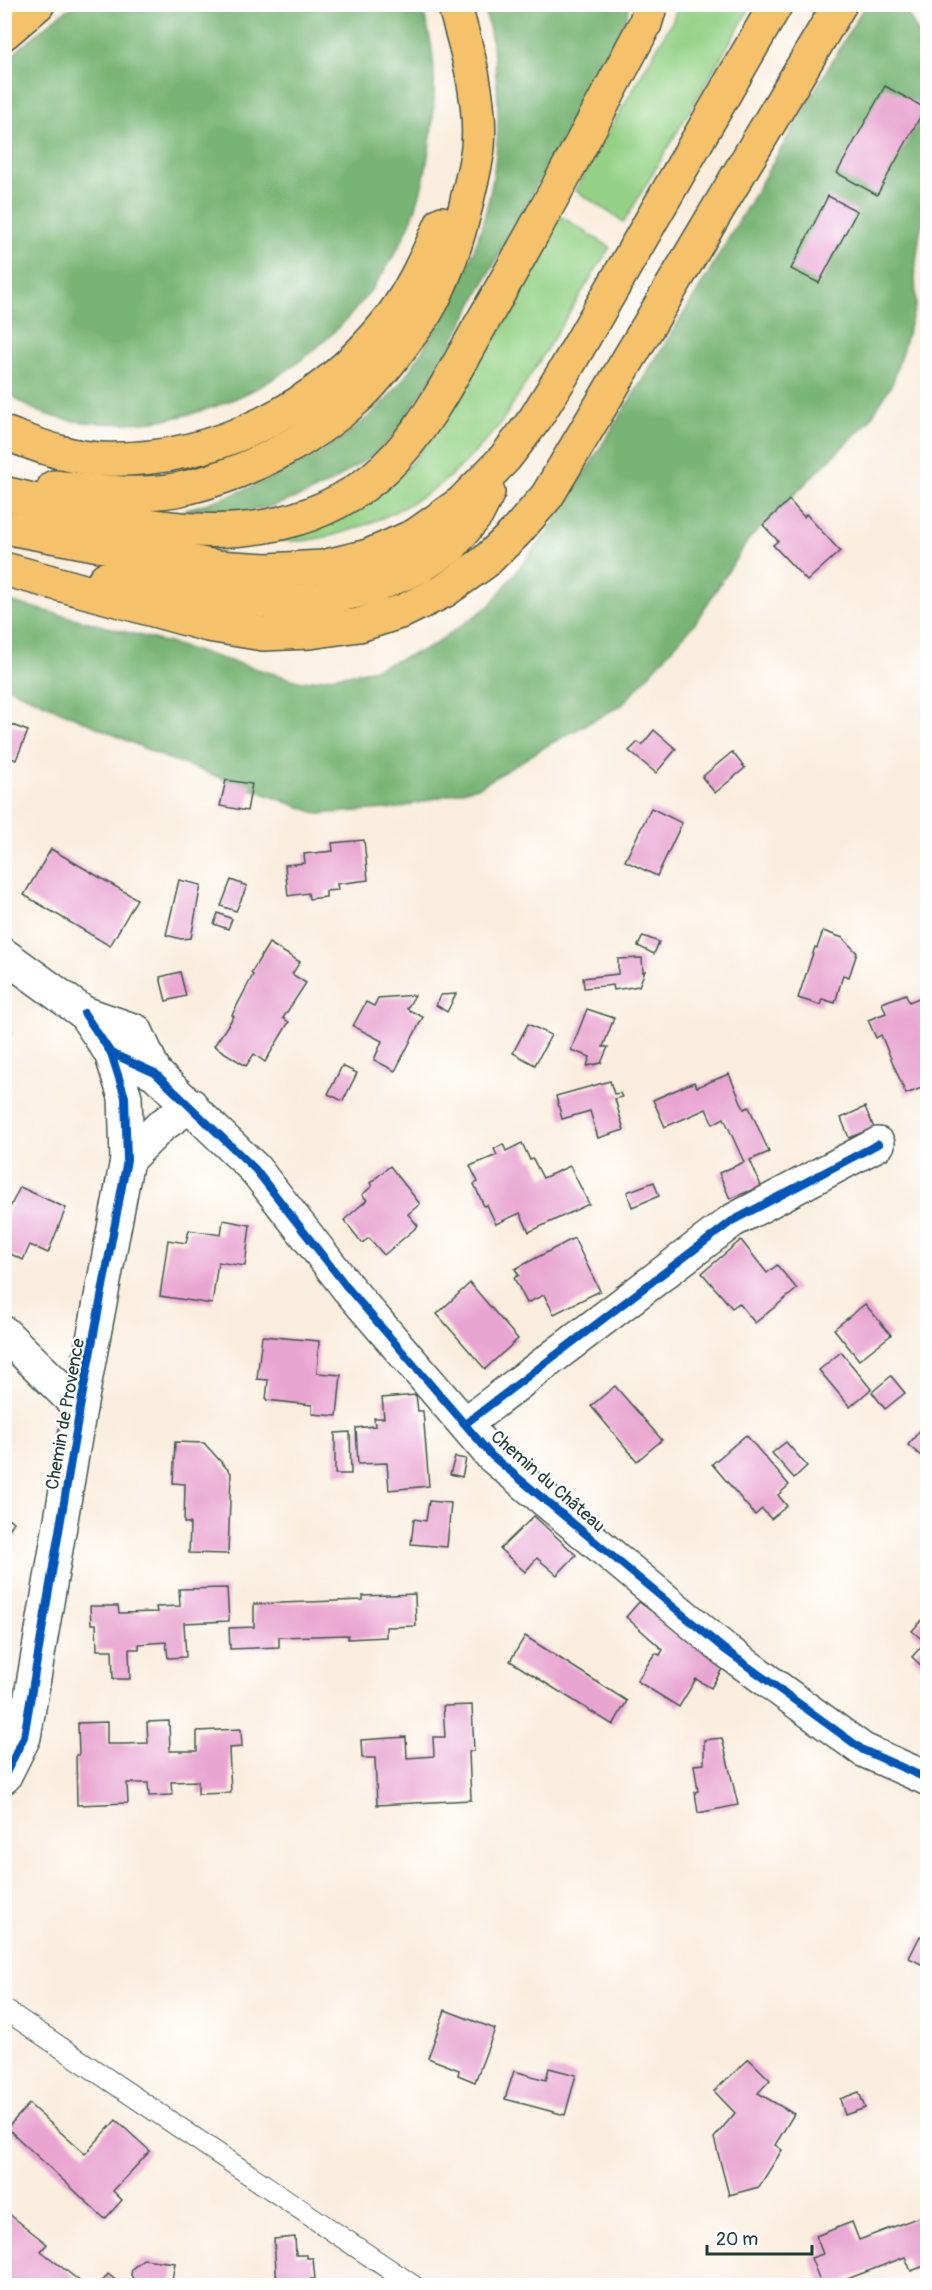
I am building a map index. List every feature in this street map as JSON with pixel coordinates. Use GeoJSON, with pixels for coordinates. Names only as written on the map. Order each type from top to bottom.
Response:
{"type":"FeatureCollection","features":[{"type":"Feature","properties":{"kind":"highway"},"geometry":{"type":"LineString","coordinates":[[4,33],[38,4]]}},
{"type":"Feature","properties":{"kind":"highway"},"geometry":{"type":"LineString","coordinates":[[4,493],[117,519],[197,530],[252,528],[311,514],[347,497],[385,469],[407,443],[446,385],[556,194],[645,24],[651,4]]}},
{"type":"Feature","properties":{"kind":"highway"},"geometry":{"type":"LineString","coordinates":[[4,564],[270,602],[318,600],[370,588],[421,566],[451,546],[477,514],[505,459],[564,372],[776,4]]}},
{"type":"Feature","properties":{"kind":"highway"},"geometry":{"type":"LineString","coordinates":[[4,569],[208,625],[263,634],[310,632],[359,625],[403,611],[444,591],[485,562],[516,532],[547,495],[840,4]]}},
{"type":"Feature","properties":{"kind":"highway"},"geometry":{"type":"LineString","coordinates":[[4,433],[46,449],[99,459],[159,458],[215,444],[274,419],[321,389],[362,350],[390,318],[422,267],[443,220],[454,184],[463,102],[457,15]]}},
{"type":"Feature","properties":{"kind":"highway"},"geometry":{"type":"LineString","coordinates":[[4,481],[134,494],[188,488],[246,467],[298,442],[356,399],[379,376],[420,322],[437,292],[460,227],[478,147],[474,89],[457,15]]}},
{"type":"Feature","properties":{"kind":"highway"},"geometry":{"type":"LineString","coordinates":[[4,527],[216,567],[268,570],[322,567],[369,556],[416,535],[461,503],[505,459]]}},
{"type":"Feature","properties":{"kind":"street","name":"Chemin du Château"},"geometry":{"type":"LineString","coordinates":[[4,956],[84,1013],[136,1032],[155,1073]]}},
{"type":"Feature","properties":{"kind":"street","name":"Chemin du Château"},"geometry":{"type":"LineString","coordinates":[[84,1013],[111,1053],[155,1073],[191,1105],[255,1169],[347,1287],[492,1456],[724,1650],[863,1750],[927,1779]]}},
{"type":"Feature","properties":{"kind":"street","name":"Chemin de Provence"},"geometry":{"type":"LineString","coordinates":[[4,1777],[24,1737],[80,1408],[127,1160],[125,1097],[111,1053]]}},
{"type":"Feature","properties":{"kind":"street"},"geometry":{"type":"LineString","coordinates":[[127,1160],[161,1126],[191,1105]]}},
{"type":"Feature","properties":{"kind":"street"},"geometry":{"type":"LineString","coordinates":[[465,1424],[732,1221],[878,1144]]}},
{"type":"Feature","properties":{"kind":"street"},"geometry":{"type":"LineString","coordinates":[[4,1333],[80,1408]]}},
{"type":"Feature","properties":{"kind":"lane"},"geometry":{"type":"LineString","coordinates":[[4,2009],[414,2286]]}},
{"type":"Feature","properties":{"kind":"green space"},"geometry":{"type":"Polygon","coordinates":[[[75,5],[422,5],[433,65],[433,112],[422,187],[408,228],[387,268],[360,304],[329,337],[295,365],[257,388],[216,406],[173,418],[128,423],[78,422],[31,408],[17,400],[5,389],[5,61],[59,15],[75,5]]]}},
{"type":"Feature","properties":{"kind":"green space"},"geometry":{"type":"Polygon","coordinates":[[[484,5],[630,5],[625,21],[442,361],[387,442],[374,454],[332,482],[270,507],[242,511],[184,510],[262,483],[312,457],[335,442],[378,408],[407,374],[423,349],[468,265],[490,196],[498,133],[498,101],[496,69],[484,5]]]}},
{"type":"Feature","properties":{"kind":"green space"},"geometry":{"type":"Polygon","coordinates":[[[678,5],[752,5],[624,222],[575,190],[673,20],[678,5]]]}},
{"type":"Feature","properties":{"kind":"green space"},"geometry":{"type":"Polygon","coordinates":[[[865,5],[913,5],[908,14],[927,50],[928,198],[920,232],[915,271],[916,304],[893,382],[869,421],[748,540],[695,623],[622,705],[548,745],[481,786],[399,808],[319,814],[164,757],[5,686],[4,600],[176,645],[302,682],[371,670],[429,648],[489,606],[549,530],[699,289],[865,5]]]}},
{"type":"Feature","properties":{"kind":"green space"},"geometry":{"type":"Polygon","coordinates":[[[560,216],[610,247],[501,423],[484,442],[439,485],[386,516],[328,536],[304,541],[268,541],[371,499],[396,480],[418,455],[560,216]]]}},
{"type":"Feature","properties":{"kind":"building"},"geometry":{"type":"Polygon","coordinates":[[[885,86],[925,108],[877,195],[837,173],[885,86]]]}},
{"type":"Feature","properties":{"kind":"building"},"geometry":{"type":"Polygon","coordinates":[[[828,196],[857,211],[819,283],[791,269],[828,196]]]}},
{"type":"Feature","properties":{"kind":"building"},"geometry":{"type":"Polygon","coordinates":[[[789,500],[804,517],[806,514],[840,551],[807,581],[773,545],[778,541],[763,525],[789,500]]]}},
{"type":"Feature","properties":{"kind":"building"},"geometry":{"type":"Polygon","coordinates":[[[12,725],[28,731],[16,760],[5,755],[5,745],[12,725]]]}},
{"type":"Feature","properties":{"kind":"building"},"geometry":{"type":"Polygon","coordinates":[[[654,730],[676,749],[656,773],[629,751],[638,742],[642,745],[654,730]]]}},
{"type":"Feature","properties":{"kind":"building"},"geometry":{"type":"Polygon","coordinates":[[[732,752],[745,768],[715,793],[702,777],[732,752]]]}},
{"type":"Feature","properties":{"kind":"building"},"geometry":{"type":"Polygon","coordinates":[[[226,780],[252,784],[247,811],[220,806],[226,780]]]}},
{"type":"Feature","properties":{"kind":"building"},"geometry":{"type":"Polygon","coordinates":[[[651,808],[682,823],[657,876],[625,861],[651,808]]]}},
{"type":"Feature","properties":{"kind":"building"},"geometry":{"type":"Polygon","coordinates":[[[364,840],[368,880],[337,884],[338,890],[326,891],[326,897],[309,899],[308,893],[288,896],[285,865],[305,863],[304,854],[333,851],[332,843],[364,840]]]}},
{"type":"Feature","properties":{"kind":"building"},"geometry":{"type":"Polygon","coordinates":[[[51,849],[137,899],[110,946],[24,895],[51,849]]]}},
{"type":"Feature","properties":{"kind":"building"},"geometry":{"type":"Polygon","coordinates":[[[179,880],[201,885],[191,938],[181,939],[166,935],[179,880]]]}},
{"type":"Feature","properties":{"kind":"building"},"geometry":{"type":"Polygon","coordinates":[[[231,880],[247,886],[236,911],[221,906],[231,880]]]}},
{"type":"Feature","properties":{"kind":"building"},"geometry":{"type":"Polygon","coordinates":[[[218,913],[232,919],[228,929],[214,924],[218,913]]]}},
{"type":"Feature","properties":{"kind":"building"},"geometry":{"type":"Polygon","coordinates":[[[823,931],[843,938],[857,953],[849,977],[843,975],[835,1003],[822,999],[820,1005],[798,998],[815,947],[817,948],[823,931]]]}},
{"type":"Feature","properties":{"kind":"building"},"geometry":{"type":"Polygon","coordinates":[[[643,936],[659,942],[654,954],[638,946],[643,936]]]}},
{"type":"Feature","properties":{"kind":"building"},"geometry":{"type":"Polygon","coordinates":[[[269,943],[300,962],[292,974],[306,983],[283,1018],[289,1022],[265,1062],[254,1054],[246,1066],[214,1046],[234,1016],[232,1015],[253,975],[251,973],[269,943]]]}},
{"type":"Feature","properties":{"kind":"building"},"geometry":{"type":"Polygon","coordinates":[[[642,958],[643,972],[645,971],[639,986],[614,990],[613,985],[584,988],[583,978],[618,974],[618,959],[642,958]]]}},
{"type":"Feature","properties":{"kind":"building"},"geometry":{"type":"Polygon","coordinates":[[[180,972],[186,996],[166,1001],[160,977],[180,972]]]}},
{"type":"Feature","properties":{"kind":"building"},"geometry":{"type":"Polygon","coordinates":[[[456,994],[447,1012],[436,1005],[441,995],[456,994]]]}},
{"type":"Feature","properties":{"kind":"building"},"geometry":{"type":"Polygon","coordinates":[[[906,994],[909,1002],[924,996],[927,1004],[927,1086],[906,1094],[881,1035],[876,1038],[868,1020],[886,1013],[882,1003],[906,994]]]}},
{"type":"Feature","properties":{"kind":"building"},"geometry":{"type":"Polygon","coordinates":[[[415,995],[407,1009],[423,1017],[395,1071],[374,1060],[382,1041],[353,1026],[366,1002],[374,1006],[378,998],[415,995]]]}},
{"type":"Feature","properties":{"kind":"building"},"geometry":{"type":"Polygon","coordinates":[[[587,1009],[614,1018],[603,1047],[608,1047],[601,1063],[587,1066],[590,1057],[571,1050],[587,1009]]]}},
{"type":"Feature","properties":{"kind":"building"},"geometry":{"type":"Polygon","coordinates":[[[528,1024],[551,1035],[535,1065],[513,1053],[528,1024]]]}},
{"type":"Feature","properties":{"kind":"building"},"geometry":{"type":"Polygon","coordinates":[[[4,1027],[12,1031],[4,1044],[4,1027]]]}},
{"type":"Feature","properties":{"kind":"building"},"geometry":{"type":"Polygon","coordinates":[[[342,1066],[357,1073],[343,1101],[328,1094],[342,1066]]]}},
{"type":"Feature","properties":{"kind":"building"},"geometry":{"type":"Polygon","coordinates":[[[729,1074],[744,1109],[749,1107],[769,1152],[750,1160],[761,1186],[730,1199],[719,1173],[744,1162],[724,1118],[713,1124],[706,1109],[665,1127],[653,1100],[694,1082],[697,1087],[729,1074]]]}},
{"type":"Feature","properties":{"kind":"building"},"geometry":{"type":"Polygon","coordinates":[[[610,1081],[614,1094],[620,1093],[622,1097],[615,1099],[624,1130],[598,1138],[590,1111],[562,1119],[556,1096],[610,1081]]]}},
{"type":"Feature","properties":{"kind":"building"},"geometry":{"type":"Polygon","coordinates":[[[865,1107],[874,1128],[849,1138],[841,1118],[865,1107]]]}},
{"type":"Feature","properties":{"kind":"building"},"geometry":{"type":"Polygon","coordinates":[[[522,1143],[530,1160],[533,1159],[543,1178],[570,1166],[589,1204],[529,1232],[520,1213],[496,1224],[487,1205],[484,1206],[474,1184],[478,1182],[470,1166],[497,1155],[494,1149],[503,1144],[506,1151],[522,1143]]]}},
{"type":"Feature","properties":{"kind":"building"},"geometry":{"type":"Polygon","coordinates":[[[390,1166],[420,1204],[408,1214],[418,1226],[384,1255],[369,1238],[362,1243],[344,1220],[367,1200],[362,1195],[372,1186],[370,1183],[390,1166]]]}},
{"type":"Feature","properties":{"kind":"building"},"geometry":{"type":"Polygon","coordinates":[[[654,1182],[659,1196],[632,1207],[627,1192],[654,1182]]]}},
{"type":"Feature","properties":{"kind":"building"},"geometry":{"type":"Polygon","coordinates":[[[20,1187],[66,1208],[48,1253],[30,1245],[23,1260],[4,1251],[4,1220],[20,1187]]]}},
{"type":"Feature","properties":{"kind":"building"},"geometry":{"type":"Polygon","coordinates":[[[223,1220],[250,1225],[245,1266],[218,1262],[212,1304],[160,1296],[168,1240],[186,1243],[189,1230],[221,1235],[223,1220]]]}},
{"type":"Feature","properties":{"kind":"building"},"geometry":{"type":"Polygon","coordinates":[[[574,1238],[600,1291],[554,1314],[544,1295],[527,1303],[514,1278],[519,1275],[515,1269],[574,1238]]]}},
{"type":"Feature","properties":{"kind":"building"},"geometry":{"type":"Polygon","coordinates":[[[741,1240],[767,1273],[777,1265],[797,1289],[755,1323],[739,1303],[732,1308],[702,1273],[741,1240]]]}},
{"type":"Feature","properties":{"kind":"building"},"geometry":{"type":"Polygon","coordinates":[[[470,1283],[518,1339],[485,1369],[437,1314],[470,1283]]]}},
{"type":"Feature","properties":{"kind":"building"},"geometry":{"type":"Polygon","coordinates":[[[865,1304],[891,1335],[859,1360],[834,1329],[865,1304]]]}},
{"type":"Feature","properties":{"kind":"building"},"geometry":{"type":"Polygon","coordinates":[[[262,1336],[319,1341],[317,1373],[341,1375],[337,1416],[312,1414],[312,1405],[266,1400],[268,1380],[257,1379],[262,1336]]]}},
{"type":"Feature","properties":{"kind":"building"},"geometry":{"type":"Polygon","coordinates":[[[841,1352],[871,1389],[850,1407],[819,1370],[841,1352]]]}},
{"type":"Feature","properties":{"kind":"building"},"geometry":{"type":"Polygon","coordinates":[[[891,1376],[905,1393],[885,1409],[872,1392],[891,1376]]]}},
{"type":"Feature","properties":{"kind":"building"},"geometry":{"type":"Polygon","coordinates":[[[615,1386],[662,1440],[637,1461],[591,1406],[615,1386]]]}},
{"type":"Feature","properties":{"kind":"building"},"geometry":{"type":"Polygon","coordinates":[[[416,1395],[418,1411],[423,1411],[429,1486],[389,1490],[387,1463],[358,1464],[356,1428],[375,1426],[374,1418],[384,1418],[382,1398],[416,1395]]]}},
{"type":"Feature","properties":{"kind":"building"},"geometry":{"type":"Polygon","coordinates":[[[927,1422],[927,1461],[908,1445],[927,1422]]]}},
{"type":"Feature","properties":{"kind":"building"},"geometry":{"type":"Polygon","coordinates":[[[350,1432],[351,1474],[335,1474],[335,1433],[350,1432]]]}},
{"type":"Feature","properties":{"kind":"building"},"geometry":{"type":"Polygon","coordinates":[[[746,1435],[789,1485],[778,1495],[787,1506],[771,1519],[762,1509],[755,1515],[712,1464],[746,1435]]]}},
{"type":"Feature","properties":{"kind":"building"},"geometry":{"type":"Polygon","coordinates":[[[175,1442],[204,1443],[231,1473],[228,1554],[189,1553],[190,1523],[184,1523],[185,1484],[173,1483],[175,1442]]]}},
{"type":"Feature","properties":{"kind":"building"},"geometry":{"type":"Polygon","coordinates":[[[786,1442],[807,1466],[794,1478],[772,1453],[786,1442]]]}},
{"type":"Feature","properties":{"kind":"building"},"geometry":{"type":"Polygon","coordinates":[[[455,1457],[466,1459],[462,1477],[450,1474],[455,1457]]]}},
{"type":"Feature","properties":{"kind":"building"},"geometry":{"type":"Polygon","coordinates":[[[429,1501],[451,1503],[447,1547],[411,1544],[414,1519],[426,1521],[429,1501]]]}},
{"type":"Feature","properties":{"kind":"building"},"geometry":{"type":"Polygon","coordinates":[[[4,1516],[14,1522],[4,1538],[4,1516]]]}},
{"type":"Feature","properties":{"kind":"building"},"geometry":{"type":"Polygon","coordinates":[[[534,1516],[576,1555],[557,1575],[537,1558],[525,1572],[500,1549],[534,1516]]]}},
{"type":"Feature","properties":{"kind":"building"},"geometry":{"type":"Polygon","coordinates":[[[227,1588],[229,1621],[184,1623],[186,1657],[168,1658],[166,1642],[139,1644],[139,1649],[129,1649],[130,1679],[113,1679],[112,1650],[97,1650],[96,1624],[91,1624],[90,1606],[118,1606],[119,1613],[157,1612],[156,1607],[180,1606],[179,1589],[227,1588]]]}},
{"type":"Feature","properties":{"kind":"building"},"geometry":{"type":"Polygon","coordinates":[[[415,1594],[416,1626],[386,1627],[386,1637],[348,1639],[348,1635],[279,1637],[279,1647],[230,1649],[229,1628],[254,1627],[254,1604],[363,1600],[363,1596],[415,1594]]]}},
{"type":"Feature","properties":{"kind":"building"},"geometry":{"type":"Polygon","coordinates":[[[639,1602],[725,1664],[711,1688],[696,1679],[679,1707],[637,1681],[655,1653],[660,1655],[663,1650],[626,1617],[639,1602]]]}},
{"type":"Feature","properties":{"kind":"building"},"geometry":{"type":"Polygon","coordinates":[[[927,1614],[927,1671],[912,1657],[925,1642],[912,1631],[927,1614]]]}},
{"type":"Feature","properties":{"kind":"building"},"geometry":{"type":"Polygon","coordinates":[[[525,1636],[627,1701],[613,1725],[510,1661],[525,1636]]]}},
{"type":"Feature","properties":{"kind":"building"},"geometry":{"type":"Polygon","coordinates":[[[472,1705],[474,1751],[469,1752],[471,1800],[377,1805],[375,1758],[362,1758],[361,1740],[406,1737],[407,1758],[434,1756],[433,1737],[445,1737],[443,1706],[472,1705]]]}},
{"type":"Feature","properties":{"kind":"building"},"geometry":{"type":"Polygon","coordinates":[[[169,1721],[170,1751],[197,1751],[197,1731],[241,1729],[242,1747],[229,1748],[231,1793],[198,1794],[198,1781],[171,1782],[172,1795],[149,1796],[148,1783],[127,1783],[128,1803],[77,1805],[78,1723],[107,1722],[107,1744],[126,1744],[148,1743],[147,1722],[169,1721]]]}},
{"type":"Feature","properties":{"kind":"building"},"geometry":{"type":"Polygon","coordinates":[[[722,1738],[738,1805],[698,1813],[695,1792],[698,1791],[694,1765],[704,1764],[704,1740],[722,1738]]]}},
{"type":"Feature","properties":{"kind":"building"},"geometry":{"type":"Polygon","coordinates":[[[920,1936],[927,1940],[927,1967],[909,1958],[920,1936]]]}},
{"type":"Feature","properties":{"kind":"building"},"geometry":{"type":"Polygon","coordinates":[[[445,2010],[495,2029],[475,2082],[458,2075],[459,2070],[428,2058],[445,2010]]]}},
{"type":"Feature","properties":{"kind":"building"},"geometry":{"type":"Polygon","coordinates":[[[749,2059],[770,2080],[758,2093],[794,2114],[775,2145],[782,2150],[759,2187],[729,2195],[714,2138],[735,2113],[714,2091],[749,2059]]]}},
{"type":"Feature","properties":{"kind":"building"},"geometry":{"type":"Polygon","coordinates":[[[549,2068],[576,2075],[565,2115],[505,2099],[514,2071],[546,2080],[549,2068]]]}},
{"type":"Feature","properties":{"kind":"building"},"geometry":{"type":"Polygon","coordinates":[[[859,2092],[865,2108],[845,2115],[840,2099],[859,2092]]]}},
{"type":"Feature","properties":{"kind":"building"},"geometry":{"type":"Polygon","coordinates":[[[29,2104],[85,2154],[116,2120],[150,2151],[113,2191],[122,2200],[105,2219],[7,2128],[29,2104]]]}},
{"type":"Feature","properties":{"kind":"building"},"geometry":{"type":"Polygon","coordinates":[[[4,2210],[47,2244],[41,2251],[86,2286],[4,2286],[4,2210]]]}},
{"type":"Feature","properties":{"kind":"building"},"geometry":{"type":"Polygon","coordinates":[[[927,2214],[927,2265],[911,2271],[905,2257],[829,2286],[822,2286],[811,2258],[823,2254],[816,2236],[852,2222],[859,2240],[927,2214]]]}},
{"type":"Feature","properties":{"kind":"building"},"geometry":{"type":"Polygon","coordinates":[[[295,2237],[296,2255],[307,2255],[307,2258],[313,2258],[315,2279],[311,2279],[311,2286],[277,2286],[274,2239],[295,2237]]]}},
{"type":"Feature","properties":{"kind":"building"},"geometry":{"type":"Polygon","coordinates":[[[143,2259],[175,2263],[171,2286],[139,2286],[131,2275],[132,2269],[143,2259]]]}},
{"type":"Feature","properties":{"kind":"building"},"geometry":{"type":"Polygon","coordinates":[[[108,2274],[123,2286],[99,2286],[108,2274]]]}},
{"type":"Feature","properties":{"kind":"cycle path"},"geometry":{"type":"LineString","coordinates":[[84,1013],[111,1053],[155,1073],[255,1169],[347,1287],[492,1456],[724,1649],[863,1750],[928,1779]]}},
{"type":"Feature","properties":{"kind":"cycle path"},"geometry":{"type":"LineString","coordinates":[[4,1777],[24,1737],[80,1408],[127,1160],[125,1097],[111,1053]]}},
{"type":"Feature","properties":{"kind":"cycle path"},"geometry":{"type":"LineString","coordinates":[[465,1424],[732,1221],[878,1144]]}}]}
